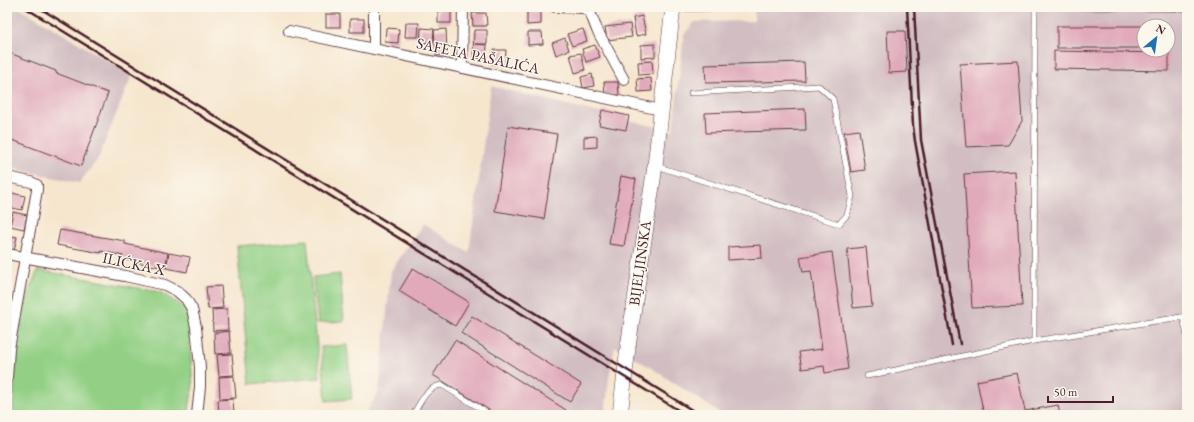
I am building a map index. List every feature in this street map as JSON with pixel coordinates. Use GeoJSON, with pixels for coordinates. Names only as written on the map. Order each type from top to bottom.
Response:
{"type":"FeatureCollection","features":[{"type":"Feature","properties":{"kind":"main road","name":"BIJELJINSKA"},"geometry":{"type":"LineString","coordinates":[[620,415],[630,332],[655,166],[673,8]]}},
{"type":"Feature","properties":{"kind":"street"},"geometry":{"type":"LineString","coordinates":[[374,7],[374,48]]}},
{"type":"Feature","properties":{"kind":"street"},"geometry":{"type":"LineString","coordinates":[[462,68],[463,7]]}},
{"type":"Feature","properties":{"kind":"street"},"geometry":{"type":"LineString","coordinates":[[555,7],[583,8],[588,10],[624,80]]}},
{"type":"Feature","properties":{"kind":"street","name":"SAFETA PAŠALIĆA"},"geometry":{"type":"LineString","coordinates":[[289,31],[661,110]]}},
{"type":"Feature","properties":{"kind":"street"},"geometry":{"type":"LineString","coordinates":[[7,177],[31,182],[36,185],[37,190],[8,349],[7,378]]}},
{"type":"Feature","properties":{"kind":"street","name":"ILIĆKA X"},"geometry":{"type":"LineString","coordinates":[[7,254],[165,285],[177,291],[186,299],[192,309],[200,367],[200,387],[197,415]]}},
{"type":"Feature","properties":{"kind":"lane"},"geometry":{"type":"LineString","coordinates":[[673,8],[767,7]]}},
{"type":"Feature","properties":{"kind":"lane"},"geometry":{"type":"LineString","coordinates":[[1034,341],[1035,7]]}},
{"type":"Feature","properties":{"kind":"lane"},"geometry":{"type":"LineString","coordinates":[[1073,7],[1187,9]]}},
{"type":"Feature","properties":{"kind":"lane"},"geometry":{"type":"LineString","coordinates":[[655,166],[839,224],[847,215],[852,196],[833,99],[819,86],[691,93]]}},
{"type":"Feature","properties":{"kind":"lane"},"geometry":{"type":"LineString","coordinates":[[867,376],[1034,341],[1185,316],[1187,336]]}},
{"type":"Feature","properties":{"kind":"lane"},"geometry":{"type":"LineString","coordinates":[[412,415],[426,393],[435,386],[442,385],[491,415]]}},
{"type":"Feature","properties":{"kind":"shaded area"},"geometry":{"type":"Polygon","coordinates":[[[7,7],[18,7],[132,75],[98,159],[79,183],[7,167],[7,7]]]}},
{"type":"Feature","properties":{"kind":"shaded area"},"geometry":{"type":"Polygon","coordinates":[[[754,7],[1187,7],[1187,415],[723,415],[615,346],[609,377],[605,415],[365,415],[379,391],[391,271],[423,224],[469,253],[491,86],[673,131],[684,34],[695,22],[754,21],[754,7]]]}},
{"type":"Feature","properties":{"kind":"green space"},"geometry":{"type":"Polygon","coordinates":[[[307,240],[320,378],[250,384],[237,246],[307,240]]]}},
{"type":"Feature","properties":{"kind":"green space"},"geometry":{"type":"Polygon","coordinates":[[[38,270],[160,292],[187,309],[193,386],[188,415],[13,415],[15,350],[28,293],[38,270]]]}},
{"type":"Feature","properties":{"kind":"green space"},"geometry":{"type":"Polygon","coordinates":[[[340,274],[344,321],[318,323],[313,277],[340,274]]]}},
{"type":"Feature","properties":{"kind":"green space"},"geometry":{"type":"Polygon","coordinates":[[[347,345],[352,399],[326,401],[321,347],[347,345]]]}},
{"type":"Feature","properties":{"kind":"building"},"geometry":{"type":"Polygon","coordinates":[[[438,9],[451,9],[451,23],[438,23],[438,9]]]}},
{"type":"Feature","properties":{"kind":"building"},"geometry":{"type":"Polygon","coordinates":[[[541,11],[541,24],[527,25],[527,12],[541,11]]]}},
{"type":"Feature","properties":{"kind":"building"},"geometry":{"type":"Polygon","coordinates":[[[472,13],[486,13],[487,26],[473,26],[472,13]]]}},
{"type":"Feature","properties":{"kind":"building"},"geometry":{"type":"Polygon","coordinates":[[[326,14],[340,14],[340,27],[326,27],[326,14]]]}},
{"type":"Feature","properties":{"kind":"building"},"geometry":{"type":"Polygon","coordinates":[[[642,16],[646,34],[636,36],[633,18],[642,16]]]}},
{"type":"Feature","properties":{"kind":"building"},"geometry":{"type":"Polygon","coordinates":[[[350,19],[364,19],[364,32],[350,32],[350,19]]]}},
{"type":"Feature","properties":{"kind":"building"},"geometry":{"type":"Polygon","coordinates":[[[406,23],[419,23],[418,37],[405,37],[406,23]]]}},
{"type":"Feature","properties":{"kind":"building"},"geometry":{"type":"Polygon","coordinates":[[[630,24],[632,37],[607,40],[605,27],[630,24]]]}},
{"type":"Feature","properties":{"kind":"building"},"geometry":{"type":"Polygon","coordinates":[[[1057,26],[1136,26],[1136,48],[1057,48],[1057,26]]]}},
{"type":"Feature","properties":{"kind":"building"},"geometry":{"type":"Polygon","coordinates":[[[386,28],[399,29],[398,43],[385,42],[386,28]]]}},
{"type":"Feature","properties":{"kind":"building"},"geometry":{"type":"Polygon","coordinates":[[[421,28],[434,29],[433,43],[420,42],[421,28]]]}},
{"type":"Feature","properties":{"kind":"building"},"geometry":{"type":"Polygon","coordinates":[[[446,29],[447,55],[436,55],[434,30],[446,29]]]}},
{"type":"Feature","properties":{"kind":"building"},"geometry":{"type":"Polygon","coordinates":[[[583,29],[587,41],[572,46],[567,34],[583,29]]]}},
{"type":"Feature","properties":{"kind":"building"},"geometry":{"type":"Polygon","coordinates":[[[474,30],[487,30],[487,44],[475,44],[487,45],[486,59],[473,58],[474,30]]]}},
{"type":"Feature","properties":{"kind":"building"},"geometry":{"type":"Polygon","coordinates":[[[887,31],[905,31],[907,72],[889,73],[887,31]]]}},
{"type":"Feature","properties":{"kind":"building"},"geometry":{"type":"Polygon","coordinates":[[[528,32],[542,32],[543,44],[528,45],[528,32]]]}},
{"type":"Feature","properties":{"kind":"building"},"geometry":{"type":"Polygon","coordinates":[[[565,38],[569,50],[556,55],[552,43],[565,38]]]}},
{"type":"Feature","properties":{"kind":"building"},"geometry":{"type":"Polygon","coordinates":[[[655,44],[655,57],[641,58],[641,45],[655,44]]]}},
{"type":"Feature","properties":{"kind":"building"},"geometry":{"type":"Polygon","coordinates":[[[595,45],[600,57],[586,62],[582,49],[595,45]]]}},
{"type":"Feature","properties":{"kind":"building"},"geometry":{"type":"Polygon","coordinates":[[[493,50],[506,50],[505,65],[492,64],[493,50]]]}},
{"type":"Feature","properties":{"kind":"building"},"geometry":{"type":"Polygon","coordinates":[[[1054,51],[1136,52],[1136,58],[1169,58],[1169,71],[1054,69],[1054,51]]]}},
{"type":"Feature","properties":{"kind":"building"},"geometry":{"type":"Polygon","coordinates":[[[7,52],[108,93],[81,166],[7,138],[7,52]]]}},
{"type":"Feature","properties":{"kind":"building"},"geometry":{"type":"Polygon","coordinates":[[[581,53],[585,70],[575,73],[570,55],[581,53]]]}},
{"type":"Feature","properties":{"kind":"building"},"geometry":{"type":"Polygon","coordinates":[[[652,61],[653,74],[639,75],[638,62],[652,61]]]}},
{"type":"Feature","properties":{"kind":"building"},"geometry":{"type":"Polygon","coordinates":[[[1018,61],[1022,121],[1008,145],[966,147],[960,64],[1018,61]]]}},
{"type":"Feature","properties":{"kind":"building"},"geometry":{"type":"Polygon","coordinates":[[[804,62],[805,81],[706,83],[705,65],[804,62]]]}},
{"type":"Feature","properties":{"kind":"building"},"geometry":{"type":"Polygon","coordinates":[[[592,74],[594,86],[583,88],[581,77],[592,74]]]}},
{"type":"Feature","properties":{"kind":"building"},"geometry":{"type":"Polygon","coordinates":[[[651,78],[652,91],[638,92],[637,79],[651,78]]]}},
{"type":"Feature","properties":{"kind":"building"},"geometry":{"type":"Polygon","coordinates":[[[604,82],[618,82],[619,95],[605,95],[604,82]]]}},
{"type":"Feature","properties":{"kind":"building"},"geometry":{"type":"Polygon","coordinates":[[[805,109],[806,130],[706,133],[705,113],[805,109]]]}},
{"type":"Feature","properties":{"kind":"building"},"geometry":{"type":"Polygon","coordinates":[[[602,110],[629,116],[626,130],[599,125],[602,110]]]}},
{"type":"Feature","properties":{"kind":"building"},"geometry":{"type":"Polygon","coordinates":[[[508,126],[557,134],[544,219],[495,211],[508,126]]]}},
{"type":"Feature","properties":{"kind":"building"},"geometry":{"type":"Polygon","coordinates":[[[859,130],[865,170],[851,172],[844,132],[859,130]]]}},
{"type":"Feature","properties":{"kind":"building"},"geometry":{"type":"Polygon","coordinates":[[[597,136],[597,147],[584,148],[584,137],[597,136]]]}},
{"type":"Feature","properties":{"kind":"building"},"geometry":{"type":"Polygon","coordinates":[[[1015,171],[1022,306],[972,308],[964,174],[1015,171]]]}},
{"type":"Feature","properties":{"kind":"building"},"geometry":{"type":"Polygon","coordinates":[[[621,176],[636,179],[624,246],[609,244],[621,176]]]}},
{"type":"Feature","properties":{"kind":"building"},"geometry":{"type":"Polygon","coordinates":[[[12,193],[25,196],[22,210],[8,207],[12,193]]]}},
{"type":"Feature","properties":{"kind":"building"},"geometry":{"type":"Polygon","coordinates":[[[13,212],[27,215],[24,229],[10,226],[13,212]]]}},
{"type":"Feature","properties":{"kind":"building"},"geometry":{"type":"Polygon","coordinates":[[[60,230],[125,241],[125,244],[168,253],[165,268],[122,259],[123,256],[101,251],[101,253],[57,245],[60,230]]]}},
{"type":"Feature","properties":{"kind":"building"},"geometry":{"type":"Polygon","coordinates":[[[7,235],[17,237],[14,251],[7,249],[7,235]]]}},
{"type":"Feature","properties":{"kind":"building"},"geometry":{"type":"Polygon","coordinates":[[[761,245],[762,258],[728,260],[728,247],[761,245]]]}},
{"type":"Feature","properties":{"kind":"building"},"geometry":{"type":"Polygon","coordinates":[[[866,247],[872,306],[853,308],[847,249],[866,247]]]}},
{"type":"Feature","properties":{"kind":"building"},"geometry":{"type":"Polygon","coordinates":[[[832,252],[848,369],[825,373],[824,366],[802,369],[799,352],[822,349],[811,271],[803,272],[800,257],[832,252]]]}},
{"type":"Feature","properties":{"kind":"building"},"geometry":{"type":"Polygon","coordinates":[[[169,253],[190,257],[187,272],[166,268],[169,253]]]}},
{"type":"Feature","properties":{"kind":"building"},"geometry":{"type":"Polygon","coordinates":[[[413,268],[469,302],[455,326],[399,291],[413,268]]]}},
{"type":"Feature","properties":{"kind":"building"},"geometry":{"type":"Polygon","coordinates":[[[221,286],[223,308],[208,309],[206,287],[221,286]]]}},
{"type":"Feature","properties":{"kind":"building"},"geometry":{"type":"Polygon","coordinates":[[[227,309],[228,330],[213,331],[212,310],[227,309]]]}},
{"type":"Feature","properties":{"kind":"building"},"geometry":{"type":"Polygon","coordinates":[[[472,316],[581,384],[570,402],[461,333],[472,316]]]}},
{"type":"Feature","properties":{"kind":"building"},"geometry":{"type":"Polygon","coordinates":[[[229,331],[231,353],[215,354],[214,333],[229,331]]]}},
{"type":"Feature","properties":{"kind":"building"},"geometry":{"type":"Polygon","coordinates":[[[455,340],[566,410],[562,415],[497,415],[433,375],[455,340]]]}},
{"type":"Feature","properties":{"kind":"building"},"geometry":{"type":"Polygon","coordinates":[[[232,354],[234,375],[219,376],[217,355],[232,354]]]}},
{"type":"Feature","properties":{"kind":"building"},"geometry":{"type":"Polygon","coordinates":[[[1017,373],[1025,411],[1058,405],[1060,415],[984,415],[977,381],[1017,373]]]}},
{"type":"Feature","properties":{"kind":"building"},"geometry":{"type":"Polygon","coordinates":[[[234,376],[236,398],[220,399],[219,377],[234,376]]]}},
{"type":"Feature","properties":{"kind":"building"},"geometry":{"type":"Polygon","coordinates":[[[233,399],[234,415],[219,415],[218,400],[233,399]]]}},
{"type":"Feature","properties":{"kind":"railway"},"geometry":{"type":"LineString","coordinates":[[24,7],[686,415]]}},
{"type":"Feature","properties":{"kind":"railway"},"geometry":{"type":"LineString","coordinates":[[38,7],[700,415]]}},
{"type":"Feature","properties":{"kind":"railway"},"geometry":{"type":"LineString","coordinates":[[907,7],[913,126],[952,345]]}},
{"type":"Feature","properties":{"kind":"railway"},"geometry":{"type":"LineString","coordinates":[[914,7],[921,140],[960,344]]}}]}
